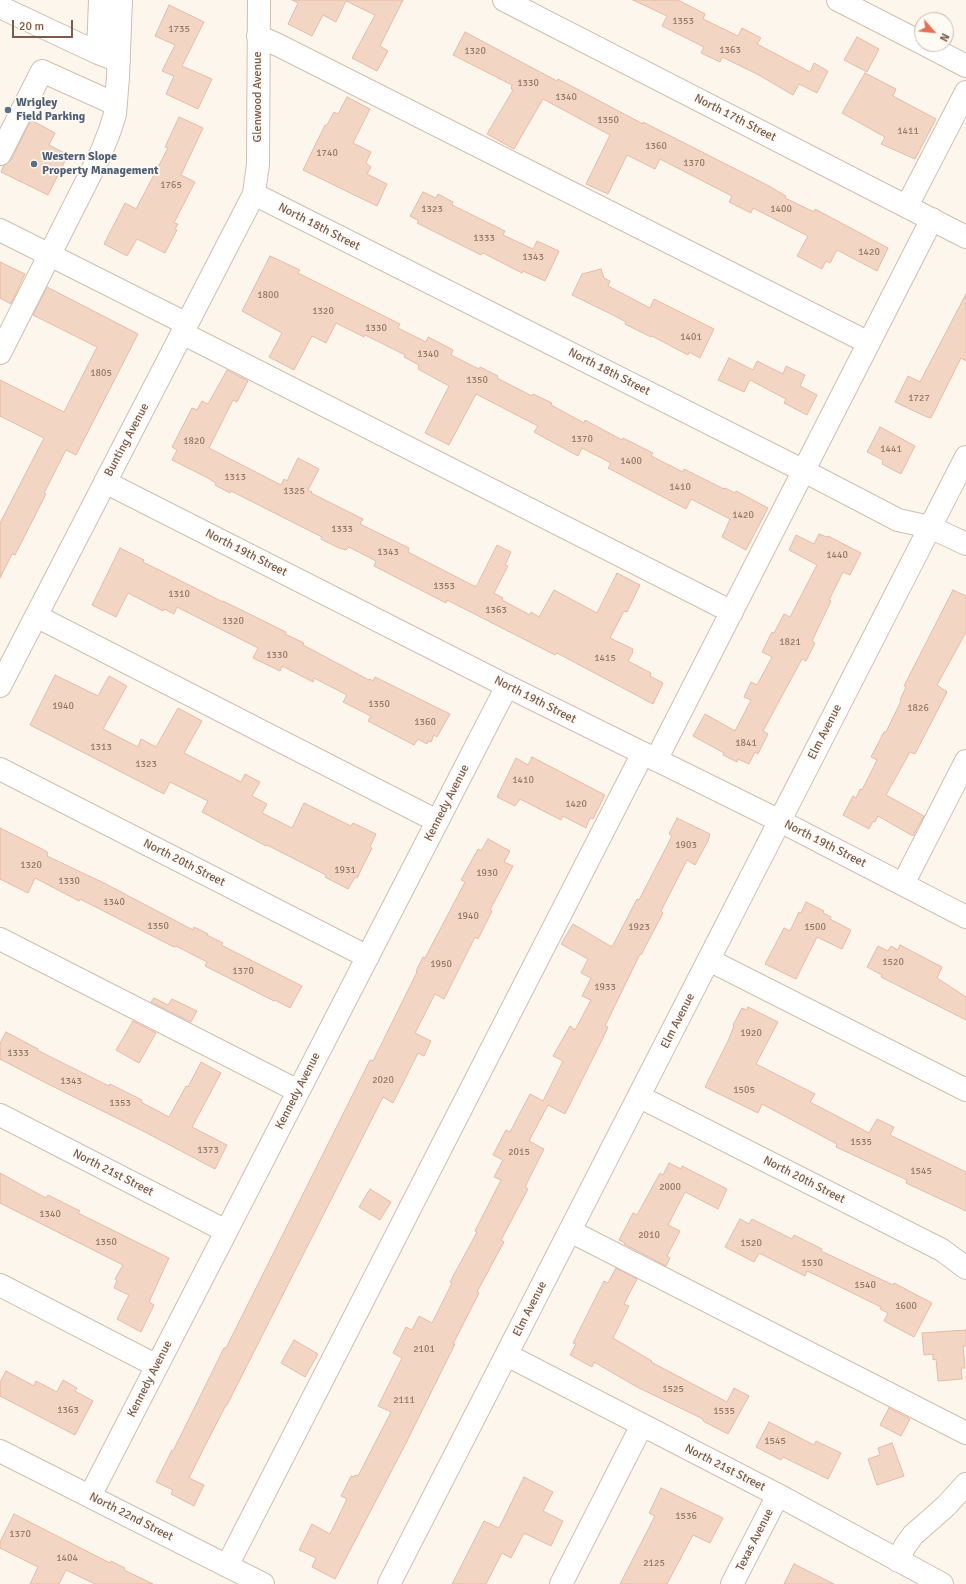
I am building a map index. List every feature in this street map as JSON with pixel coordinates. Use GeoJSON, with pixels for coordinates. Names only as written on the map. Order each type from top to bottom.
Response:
{"type":"FeatureCollection","features":[{"type":"Feature","properties":{"kind":"street"},"geometry":{"type":"LineString","coordinates":[[98,53],[100,0]]}},
{"type":"Feature","properties":{"kind":"street"},"geometry":{"type":"LineString","coordinates":[[0,353],[101,153],[110,130],[115,114],[119,61],[121,0]]}},
{"type":"Feature","properties":{"kind":"street","name":"Glenwood Avenue"},"geometry":{"type":"LineString","coordinates":[[254,194],[258,164],[259,0]]}},
{"type":"Feature","properties":{"kind":"street","name":"North 17th Street"},"geometry":{"type":"LineString","coordinates":[[504,0],[966,237]]}},
{"type":"Feature","properties":{"kind":"street"},"geometry":{"type":"LineString","coordinates":[[838,0],[914,39]]}},
{"type":"Feature","properties":{"kind":"street"},"geometry":{"type":"LineString","coordinates":[[0,7],[98,53],[119,61]]}},
{"type":"Feature","properties":{"kind":"street"},"geometry":{"type":"LineString","coordinates":[[258,36],[869,343]]}},
{"type":"Feature","properties":{"kind":"street"},"geometry":{"type":"LineString","coordinates":[[939,52],[966,66]]}},
{"type":"Feature","properties":{"kind":"street"},"geometry":{"type":"LineString","coordinates":[[0,154],[42,71],[115,104]]}},
{"type":"Feature","properties":{"kind":"street"},"geometry":{"type":"LineString","coordinates":[[907,206],[966,92]]}},
{"type":"Feature","properties":{"kind":"street","name":"Bunting Avenue"},"geometry":{"type":"LineString","coordinates":[[0,686],[254,194]]}},
{"type":"Feature","properties":{"kind":"street","name":"North 18th Street"},"geometry":{"type":"LineString","coordinates":[[254,194],[804,471],[898,520],[930,527],[966,544]]}},
{"type":"Feature","properties":{"kind":"street"},"geometry":{"type":"LineString","coordinates":[[227,1566],[650,757],[732,612],[932,219]]}},
{"type":"Feature","properties":{"kind":"street"},"geometry":{"type":"LineString","coordinates":[[0,230],[50,255],[185,329],[732,612]]}},
{"type":"Feature","properties":{"kind":"street","name":"Elm Avenue"},"geometry":{"type":"LineString","coordinates":[[389,1584],[640,1097],[966,457]]}},
{"type":"Feature","properties":{"kind":"street","name":"North 19th Street"},"geometry":{"type":"LineString","coordinates":[[105,482],[507,686],[780,821],[966,916]]}},
{"type":"Feature","properties":{"kind":"street"},"geometry":{"type":"LineString","coordinates":[[36,616],[437,822]]}},
{"type":"Feature","properties":{"kind":"street","name":"Kennedy Avenue"},"geometry":{"type":"LineString","coordinates":[[90,1496],[507,686]]}},
{"type":"Feature","properties":{"kind":"street"},"geometry":{"type":"LineString","coordinates":[[903,884],[966,761]]}},
{"type":"Feature","properties":{"kind":"street","name":"North 20th Street"},"geometry":{"type":"LineString","coordinates":[[0,769],[368,957]]}},
{"type":"Feature","properties":{"kind":"street"},"geometry":{"type":"LineString","coordinates":[[0,939],[298,1091]]}},
{"type":"Feature","properties":{"kind":"street"},"geometry":{"type":"LineString","coordinates":[[709,960],[966,1090]]}},
{"type":"Feature","properties":{"kind":"street","name":"North 20th Street"},"geometry":{"type":"LineString","coordinates":[[640,1097],[942,1250],[966,1268]]}},
{"type":"Feature","properties":{"kind":"street","name":"North 21st Street"},"geometry":{"type":"LineString","coordinates":[[0,1115],[226,1231]]}},
{"type":"Feature","properties":{"kind":"street"},"geometry":{"type":"LineString","coordinates":[[570,1231],[966,1433]]}},
{"type":"Feature","properties":{"kind":"street"},"geometry":{"type":"LineString","coordinates":[[0,1286],[158,1366]]}},
{"type":"Feature","properties":{"kind":"street","name":"North 21st Street"},"geometry":{"type":"LineString","coordinates":[[507,1356],[778,1495],[903,1571],[942,1584]]}},
{"type":"Feature","properties":{"kind":"street"},"geometry":{"type":"LineString","coordinates":[[561,1584],[642,1424]]}},
{"type":"Feature","properties":{"kind":"street","name":"North 22nd Street"},"geometry":{"type":"LineString","coordinates":[[0,1451],[263,1584]]}},
{"type":"Feature","properties":{"kind":"street"},"geometry":{"type":"LineString","coordinates":[[903,1571],[905,1546],[913,1535],[946,1506],[966,1484]]}},
{"type":"Feature","properties":{"kind":"street","name":"Texas Avenue"},"geometry":{"type":"LineString","coordinates":[[732,1584],[778,1495]]}},
{"type":"Feature","properties":{"kind":"building"},"geometry":{"type":"Polygon","coordinates":[[[292,0],[403,0],[380,46],[388,51],[377,71],[352,58],[375,15],[346,1],[336,22],[323,15],[312,36],[288,24],[298,3],[292,0]]]}},
{"type":"Feature","properties":{"kind":"building"},"geometry":{"type":"Polygon","coordinates":[[[633,0],[678,0],[705,14],[703,19],[738,36],[742,28],[761,38],[757,44],[810,72],[814,63],[828,71],[817,93],[799,84],[793,95],[757,74],[722,57],[720,62],[701,53],[704,47],[662,26],[667,16],[633,0]]]}},
{"type":"Feature","properties":{"kind":"building"},"geometry":{"type":"Polygon","coordinates":[[[169,5],[204,22],[182,66],[212,79],[198,109],[166,94],[174,76],[162,71],[175,45],[155,36],[169,5]]]}},
{"type":"Feature","properties":{"kind":"building"},"geometry":{"type":"Polygon","coordinates":[[[465,32],[557,81],[558,79],[643,124],[643,122],[767,185],[786,196],[785,198],[814,212],[815,209],[888,248],[877,271],[837,250],[830,263],[826,261],[822,269],[797,256],[808,236],[753,208],[751,213],[729,202],[732,196],[660,159],[655,169],[627,155],[608,194],[586,184],[610,135],[543,99],[514,149],[487,134],[513,90],[511,89],[512,85],[453,55],[465,32]]]}},
{"type":"Feature","properties":{"kind":"building"},"geometry":{"type":"Polygon","coordinates":[[[857,37],[879,49],[867,72],[844,60],[857,37]]]}},
{"type":"Feature","properties":{"kind":"building"},"geometry":{"type":"Polygon","coordinates":[[[865,73],[896,89],[893,96],[936,119],[915,159],[881,144],[885,137],[842,113],[865,73]]]}},
{"type":"Feature","properties":{"kind":"building"},"geometry":{"type":"Polygon","coordinates":[[[347,97],[370,109],[353,143],[371,152],[366,163],[371,167],[367,174],[387,184],[377,206],[303,170],[325,125],[327,125],[334,112],[338,114],[347,97]]]}},
{"type":"Feature","properties":{"kind":"building"},"geometry":{"type":"Polygon","coordinates":[[[179,117],[203,128],[181,175],[195,182],[174,223],[178,224],[175,229],[177,230],[165,253],[137,239],[127,256],[104,244],[125,203],[136,209],[168,148],[165,147],[179,117]]]}},
{"type":"Feature","properties":{"kind":"building","name":"Western Slope Property Management"},"geometry":{"type":"Polygon","coordinates":[[[31,120],[55,133],[49,145],[68,155],[48,195],[1,172],[4,165],[11,160],[31,120]]]}},
{"type":"Feature","properties":{"kind":"building"},"geometry":{"type":"Polygon","coordinates":[[[423,192],[436,198],[438,194],[453,202],[452,205],[505,231],[503,235],[533,249],[537,241],[559,251],[545,281],[523,271],[522,273],[483,253],[481,255],[417,223],[419,221],[410,216],[423,192]]]}},
{"type":"Feature","properties":{"kind":"building"},"geometry":{"type":"Polygon","coordinates":[[[270,256],[300,270],[298,273],[400,324],[398,328],[426,342],[428,337],[438,342],[453,350],[451,355],[479,369],[480,367],[498,376],[497,378],[532,396],[533,394],[552,403],[551,405],[584,423],[585,420],[622,440],[623,438],[653,453],[651,456],[683,472],[684,469],[724,489],[725,488],[735,493],[736,491],[768,508],[746,550],[722,537],[730,519],[691,499],[686,509],[608,468],[611,463],[582,448],[578,456],[534,432],[538,426],[476,394],[449,445],[425,433],[449,386],[418,369],[419,365],[404,357],[405,355],[365,335],[364,337],[336,323],[326,343],[312,336],[294,370],[269,357],[282,333],[242,311],[270,256]]]}},
{"type":"Feature","properties":{"kind":"building"},"geometry":{"type":"Polygon","coordinates":[[[0,262],[25,274],[11,304],[0,298],[0,262]]]}},
{"type":"Feature","properties":{"kind":"building"},"geometry":{"type":"Polygon","coordinates":[[[601,269],[604,278],[610,281],[608,286],[650,308],[654,299],[714,329],[700,358],[689,352],[688,355],[652,336],[651,337],[625,324],[626,322],[615,316],[572,295],[582,274],[601,269]]]}},
{"type":"Feature","properties":{"kind":"building"},"geometry":{"type":"Polygon","coordinates":[[[47,287],[138,334],[76,455],[66,450],[44,493],[46,494],[15,555],[12,554],[0,578],[0,523],[44,438],[0,416],[0,380],[64,412],[97,347],[33,315],[47,287]]]}},
{"type":"Feature","properties":{"kind":"building"},"geometry":{"type":"Polygon","coordinates":[[[966,294],[966,361],[961,358],[931,418],[895,402],[908,376],[920,382],[966,294]]]}},
{"type":"Feature","properties":{"kind":"building"},"geometry":{"type":"Polygon","coordinates":[[[729,358],[753,370],[757,361],[783,374],[786,366],[805,375],[800,386],[817,395],[807,415],[784,403],[786,399],[750,380],[744,392],[718,380],[729,358]]]}},
{"type":"Feature","properties":{"kind":"building"},"geometry":{"type":"Polygon","coordinates":[[[227,370],[248,381],[237,402],[233,400],[209,448],[281,485],[284,479],[287,481],[298,458],[319,469],[308,490],[312,492],[311,493],[363,519],[360,524],[409,548],[408,552],[476,587],[497,545],[511,552],[505,565],[508,566],[494,593],[503,598],[502,600],[530,615],[531,612],[539,617],[554,590],[597,613],[617,573],[640,585],[627,612],[624,611],[610,638],[633,649],[628,661],[651,673],[650,676],[663,683],[653,704],[557,653],[555,655],[447,600],[446,603],[374,566],[376,561],[349,547],[346,550],[339,548],[321,539],[322,537],[231,491],[230,493],[215,485],[216,483],[206,477],[172,460],[177,450],[172,447],[192,408],[197,410],[202,401],[208,404],[227,370]]]}},
{"type":"Feature","properties":{"kind":"building"},"geometry":{"type":"Polygon","coordinates":[[[880,427],[915,446],[901,474],[882,464],[883,460],[867,452],[880,427]]]}},
{"type":"Feature","properties":{"kind":"building"},"geometry":{"type":"Polygon","coordinates":[[[819,534],[828,536],[861,553],[850,575],[843,572],[829,600],[831,601],[812,641],[815,643],[806,661],[802,659],[763,731],[768,734],[758,754],[755,752],[749,764],[738,759],[737,762],[693,736],[705,714],[735,731],[751,700],[744,697],[751,682],[757,685],[772,657],[762,652],[772,632],[774,633],[784,614],[790,617],[817,565],[789,550],[796,535],[814,544],[819,534]]]}},
{"type":"Feature","properties":{"kind":"building"},"geometry":{"type":"Polygon","coordinates":[[[120,548],[144,560],[143,562],[286,632],[285,634],[304,643],[303,645],[369,680],[370,679],[373,681],[375,677],[450,714],[437,737],[434,735],[431,742],[428,741],[427,744],[418,739],[414,745],[368,721],[371,716],[343,702],[347,695],[314,678],[313,682],[282,666],[280,671],[253,658],[258,648],[177,607],[174,614],[164,609],[163,611],[128,593],[116,617],[92,605],[120,548]]]}},
{"type":"Feature","properties":{"kind":"building"},"geometry":{"type":"Polygon","coordinates":[[[953,590],[966,596],[966,632],[937,685],[947,692],[915,754],[910,752],[886,795],[924,816],[913,836],[878,816],[875,822],[873,821],[869,829],[843,815],[853,796],[856,798],[860,789],[862,790],[877,760],[871,757],[884,732],[886,732],[901,701],[900,700],[906,687],[904,686],[953,590]]]}},
{"type":"Feature","properties":{"kind":"building"},"geometry":{"type":"Polygon","coordinates":[[[55,675],[98,696],[109,676],[127,686],[103,729],[138,747],[141,739],[156,747],[178,708],[202,721],[184,753],[241,782],[245,774],[260,782],[252,796],[267,804],[262,813],[292,828],[304,803],[351,826],[353,823],[376,834],[370,847],[372,848],[357,878],[355,877],[348,889],[325,877],[326,875],[267,845],[266,846],[202,812],[208,801],[170,782],[164,794],[30,725],[55,675]]]}},
{"type":"Feature","properties":{"kind":"building"},"geometry":{"type":"Polygon","coordinates":[[[532,757],[605,795],[593,819],[590,818],[586,828],[563,816],[561,820],[520,799],[515,806],[497,797],[516,758],[528,765],[532,757]]]}},
{"type":"Feature","properties":{"kind":"building"},"geometry":{"type":"Polygon","coordinates":[[[677,818],[710,834],[708,841],[695,865],[687,860],[661,911],[663,913],[641,955],[640,954],[605,1026],[608,1027],[565,1114],[548,1105],[529,1141],[544,1149],[525,1187],[528,1189],[501,1240],[504,1242],[477,1292],[479,1293],[453,1344],[455,1344],[404,1447],[335,1579],[312,1567],[316,1558],[299,1550],[312,1524],[330,1534],[347,1499],[341,1496],[351,1476],[358,1476],[391,1412],[378,1406],[402,1358],[393,1353],[406,1327],[412,1330],[419,1316],[432,1323],[452,1283],[450,1282],[477,1232],[475,1231],[501,1180],[494,1177],[503,1160],[493,1155],[506,1130],[510,1132],[530,1094],[543,1101],[563,1061],[553,1056],[570,1026],[575,1030],[591,1000],[582,996],[591,978],[581,973],[588,959],[561,944],[573,924],[612,947],[637,899],[639,900],[672,836],[669,834],[677,818]]]}},
{"type":"Feature","properties":{"kind":"building"},"geometry":{"type":"Polygon","coordinates":[[[0,828],[46,851],[48,853],[47,856],[104,883],[193,930],[194,927],[208,934],[207,935],[223,943],[221,945],[302,986],[290,1008],[205,966],[207,962],[176,946],[174,947],[35,878],[28,893],[0,879],[0,828]]]}},
{"type":"Feature","properties":{"kind":"building"},"geometry":{"type":"Polygon","coordinates":[[[488,839],[510,851],[504,862],[513,866],[490,910],[492,911],[478,939],[475,937],[444,999],[435,994],[415,1033],[431,1041],[424,1056],[418,1053],[393,1103],[383,1097],[189,1478],[204,1485],[194,1506],[171,1494],[173,1490],[156,1482],[224,1348],[226,1348],[370,1060],[373,1061],[423,957],[425,958],[465,882],[461,880],[478,849],[481,851],[488,839]]]}},
{"type":"Feature","properties":{"kind":"building"},"geometry":{"type":"Polygon","coordinates":[[[806,902],[824,911],[823,913],[831,917],[830,919],[851,930],[842,949],[817,937],[796,979],[765,964],[784,928],[790,931],[799,912],[801,913],[806,902]]]}},
{"type":"Feature","properties":{"kind":"building"},"geometry":{"type":"Polygon","coordinates":[[[900,945],[942,967],[937,978],[966,997],[966,1020],[881,977],[882,975],[867,967],[878,946],[888,951],[891,946],[898,950],[900,945]]]}},
{"type":"Feature","properties":{"kind":"building"},"geometry":{"type":"Polygon","coordinates":[[[154,998],[168,1005],[172,999],[197,1011],[191,1022],[151,1002],[154,998]]]}},
{"type":"Feature","properties":{"kind":"building"},"geometry":{"type":"Polygon","coordinates":[[[748,1007],[778,1022],[756,1064],[815,1094],[810,1102],[869,1133],[877,1119],[894,1127],[890,1135],[966,1172],[966,1211],[906,1183],[907,1180],[836,1147],[837,1144],[762,1104],[758,1113],[705,1087],[728,1041],[734,1026],[733,1025],[742,1008],[747,1010],[748,1007]]]}},
{"type":"Feature","properties":{"kind":"building"},"geometry":{"type":"Polygon","coordinates":[[[133,1021],[156,1033],[139,1063],[116,1050],[133,1021]]]}},
{"type":"Feature","properties":{"kind":"building"},"geometry":{"type":"Polygon","coordinates":[[[6,1032],[38,1049],[37,1050],[109,1086],[110,1084],[142,1100],[141,1102],[169,1117],[186,1086],[188,1087],[201,1062],[221,1073],[192,1127],[227,1145],[215,1169],[0,1059],[0,1043],[6,1032]]]}},
{"type":"Feature","properties":{"kind":"building"},"geometry":{"type":"Polygon","coordinates":[[[669,1163],[681,1169],[682,1166],[727,1189],[718,1209],[685,1192],[668,1225],[680,1231],[667,1256],[670,1258],[666,1266],[619,1240],[633,1213],[637,1215],[660,1173],[663,1175],[669,1163]]]}},
{"type":"Feature","properties":{"kind":"building"},"geometry":{"type":"Polygon","coordinates":[[[0,1173],[46,1198],[48,1195],[80,1211],[78,1213],[169,1258],[149,1302],[154,1305],[141,1332],[117,1319],[129,1295],[114,1288],[117,1280],[115,1279],[123,1265],[0,1203],[0,1173]]]}},
{"type":"Feature","properties":{"kind":"building"},"geometry":{"type":"Polygon","coordinates":[[[370,1189],[391,1202],[380,1220],[359,1207],[370,1189]]]}},
{"type":"Feature","properties":{"kind":"building"},"geometry":{"type":"Polygon","coordinates":[[[740,1219],[749,1224],[752,1219],[792,1239],[794,1235],[822,1249],[821,1251],[893,1285],[894,1283],[932,1303],[914,1337],[884,1321],[888,1313],[880,1309],[881,1307],[820,1277],[807,1271],[805,1276],[759,1253],[754,1262],[725,1247],[740,1219]]]}},
{"type":"Feature","properties":{"kind":"building"},"geometry":{"type":"Polygon","coordinates":[[[616,1268],[637,1279],[624,1304],[629,1306],[613,1338],[652,1361],[651,1362],[727,1402],[734,1388],[749,1396],[728,1434],[703,1421],[703,1419],[637,1387],[594,1362],[592,1367],[570,1355],[576,1344],[573,1343],[604,1281],[608,1283],[616,1268]]]}},
{"type":"Feature","properties":{"kind":"building"},"geometry":{"type":"Polygon","coordinates":[[[966,1330],[966,1346],[963,1346],[965,1368],[961,1368],[962,1379],[938,1381],[936,1359],[933,1360],[933,1354],[924,1355],[922,1333],[966,1330]]]}},
{"type":"Feature","properties":{"kind":"building"},"geometry":{"type":"Polygon","coordinates":[[[294,1340],[318,1354],[305,1377],[281,1363],[294,1340]]]}},
{"type":"Feature","properties":{"kind":"building"},"geometry":{"type":"Polygon","coordinates":[[[6,1371],[34,1386],[36,1381],[57,1392],[63,1380],[77,1388],[75,1391],[93,1401],[75,1435],[0,1396],[0,1382],[6,1371]]]}},
{"type":"Feature","properties":{"kind":"building"},"geometry":{"type":"Polygon","coordinates":[[[889,1408],[910,1419],[901,1436],[880,1425],[889,1408]]]}},
{"type":"Feature","properties":{"kind":"building"},"geometry":{"type":"Polygon","coordinates":[[[769,1422],[814,1445],[816,1441],[841,1453],[828,1479],[783,1457],[781,1460],[756,1447],[769,1422]]]}},
{"type":"Feature","properties":{"kind":"building"},"geometry":{"type":"Polygon","coordinates":[[[892,1443],[904,1476],[877,1485],[868,1459],[880,1455],[878,1448],[892,1443]]]}},
{"type":"Feature","properties":{"kind":"building"},"geometry":{"type":"Polygon","coordinates":[[[524,1477],[553,1492],[543,1511],[563,1521],[551,1546],[524,1533],[511,1558],[502,1553],[486,1584],[452,1584],[484,1521],[499,1528],[524,1477]]]}},
{"type":"Feature","properties":{"kind":"building"},"geometry":{"type":"Polygon","coordinates":[[[661,1488],[723,1518],[710,1543],[693,1535],[667,1584],[620,1584],[655,1516],[649,1513],[661,1488]]]}},
{"type":"Feature","properties":{"kind":"building"},"geometry":{"type":"Polygon","coordinates":[[[14,1514],[110,1563],[111,1561],[125,1568],[124,1570],[153,1584],[95,1584],[66,1570],[59,1584],[30,1584],[38,1567],[0,1548],[0,1542],[14,1514]]]}},
{"type":"Feature","properties":{"kind":"building"},"geometry":{"type":"Polygon","coordinates":[[[794,1564],[834,1584],[784,1584],[794,1564]]]}},
{"type":"Feature","properties":{"kind":"place","name":"Wrigley Field Parking"},"geometry":{"type":"Point","coordinates":[8,110]}},
{"type":"Feature","properties":{"kind":"place","name":"Western Slope Property Management"},"geometry":{"type":"Point","coordinates":[34,164]}}]}
